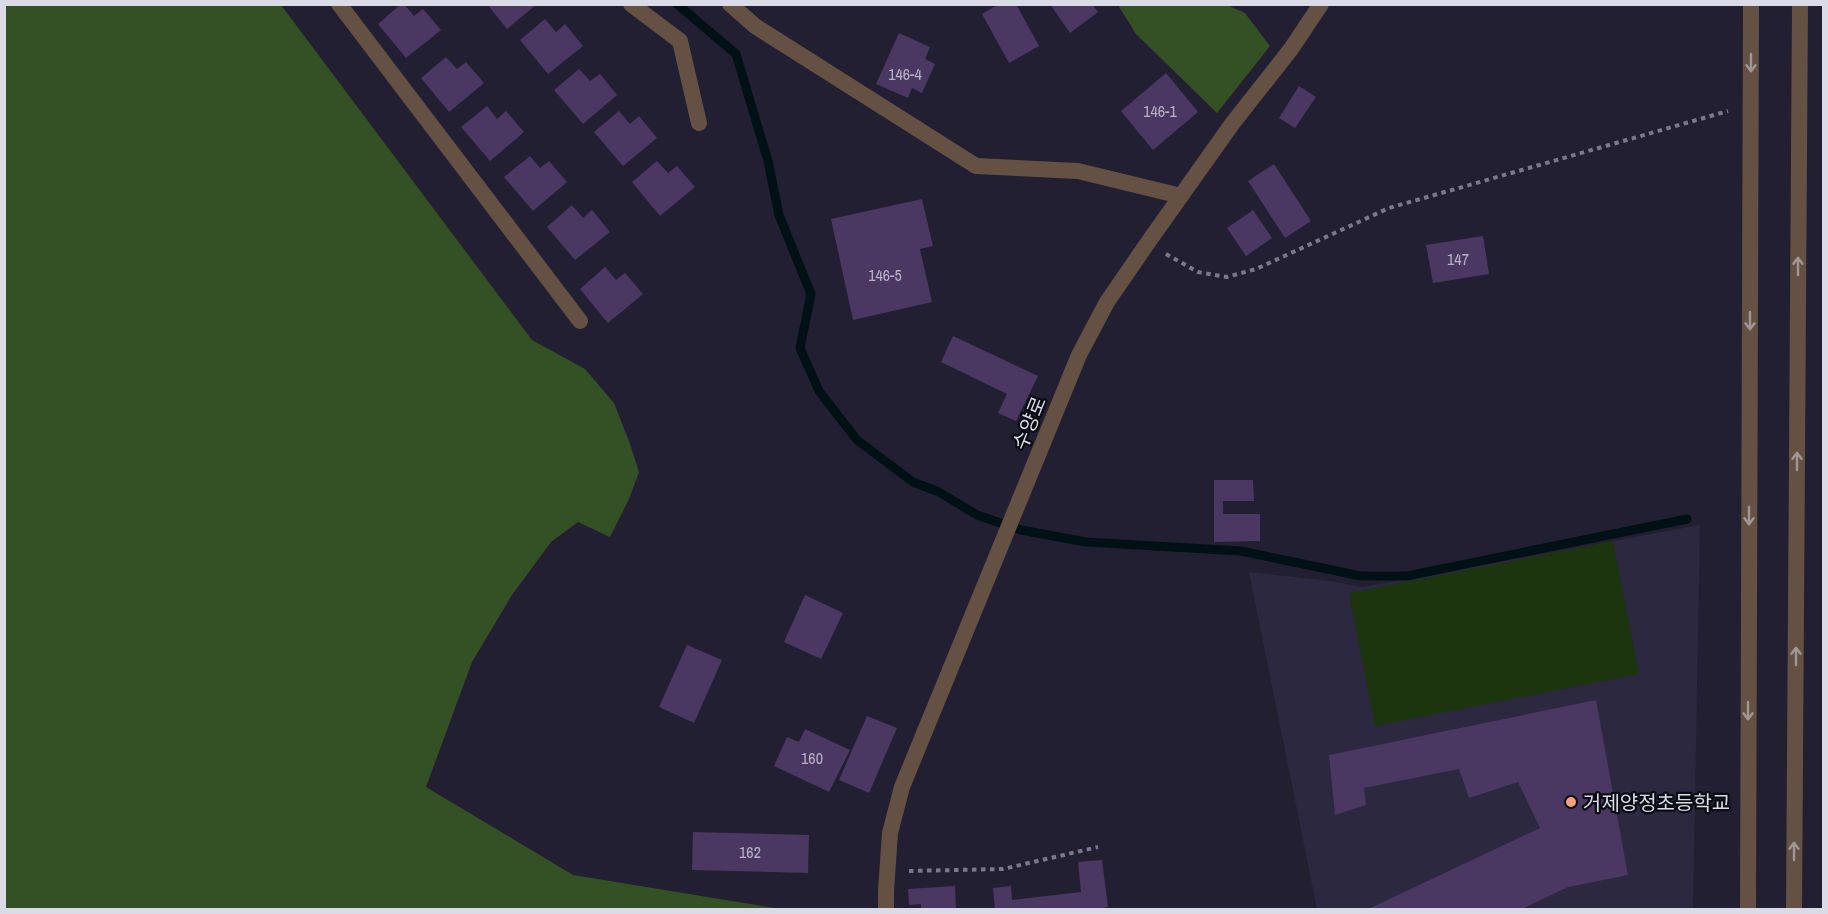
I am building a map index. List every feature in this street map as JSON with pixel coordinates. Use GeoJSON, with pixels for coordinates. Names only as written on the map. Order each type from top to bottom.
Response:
{"type":"FeatureCollection","features":[{"type":"Feature","properties":{"kind":"street"},"geometry":{"type":"LineString","coordinates":[[339,4],[580,321]]}},
{"type":"Feature","properties":{"kind":"street"},"geometry":{"type":"LineString","coordinates":[[631,4],[680,40],[699,123]]}},
{"type":"Feature","properties":{"kind":"street"},"geometry":{"type":"LineString","coordinates":[[730,4],[755,26],[976,166],[1078,171],[1181,196]]}},
{"type":"Feature","properties":{"kind":"street","name":"수양로"},"geometry":{"type":"LineString","coordinates":[[886,909],[890,833],[902,787],[1079,355],[1107,302],[1149,241],[1232,124],[1291,49],[1321,4]]}},
{"type":"Feature","properties":{"kind":"street"},"geometry":{"type":"LineString","coordinates":[[1748,909],[1751,4]]}},
{"type":"Feature","properties":{"kind":"street"},"geometry":{"type":"LineString","coordinates":[[1794,909],[1800,4]]}},
{"type":"Feature","properties":{"kind":"path"},"geometry":{"type":"LineString","coordinates":[[1149,241],[1174,260],[1198,272],[1227,277],[1256,269],[1389,208],[1735,109]]}},
{"type":"Feature","properties":{"kind":"path"},"geometry":{"type":"LineString","coordinates":[[887,872],[1003,869],[1098,847]]}},
{"type":"Feature","properties":{"kind":"shaded area"},"geometry":{"type":"Polygon","coordinates":[[[1700,525],[1693,909],[1317,909],[1249,572],[1363,587],[1700,525]]]}},
{"type":"Feature","properties":{"kind":"green space"},"geometry":{"type":"Polygon","coordinates":[[[5,4],[281,5],[532,340],[585,369],[614,403],[639,472],[629,499],[610,537],[578,522],[551,542],[512,595],[472,662],[426,787],[573,875],[781,909],[5,909],[5,4]]]}},
{"type":"Feature","properties":{"kind":"green space"},"geometry":{"type":"Polygon","coordinates":[[[1118,5],[1227,5],[1245,13],[1270,46],[1217,113],[1136,34],[1118,5]]]}},
{"type":"Feature","properties":{"kind":"green space"},"geometry":{"type":"Polygon","coordinates":[[[1613,541],[1639,674],[1375,726],[1349,593],[1613,541]]]}},
{"type":"Feature","properties":{"kind":"building"},"geometry":{"type":"Polygon","coordinates":[[[401,4],[404,4],[414,16],[423,9],[441,30],[406,58],[378,24],[401,4]]]}},
{"type":"Feature","properties":{"kind":"building"},"geometry":{"type":"Polygon","coordinates":[[[487,4],[537,4],[507,29],[487,4]]]}},
{"type":"Feature","properties":{"kind":"building"},"geometry":{"type":"Polygon","coordinates":[[[999,4],[1016,4],[1039,46],[1009,63],[982,14],[999,4]]]}},
{"type":"Feature","properties":{"kind":"building"},"geometry":{"type":"Polygon","coordinates":[[[1050,4],[1092,4],[1098,12],[1070,33],[1050,4]]]}},
{"type":"Feature","properties":{"kind":"building"},"geometry":{"type":"Polygon","coordinates":[[[545,19],[556,32],[565,24],[583,46],[548,74],[520,40],[545,19]]]}},
{"type":"Feature","properties":{"kind":"building"},"geometry":{"type":"Polygon","coordinates":[[[899,33],[930,47],[925,59],[935,64],[922,93],[912,88],[908,98],[876,84],[899,33]]]}},
{"type":"Feature","properties":{"kind":"building"},"geometry":{"type":"Polygon","coordinates":[[[446,57],[457,69],[466,62],[484,83],[449,112],[421,78],[446,57]]]}},
{"type":"Feature","properties":{"kind":"building"},"geometry":{"type":"Polygon","coordinates":[[[579,69],[590,81],[600,74],[617,95],[583,124],[554,90],[579,69]]]}},
{"type":"Feature","properties":{"kind":"building"},"geometry":{"type":"Polygon","coordinates":[[[1166,73],[1198,112],[1153,150],[1121,111],[1166,73]]]}},
{"type":"Feature","properties":{"kind":"building"},"geometry":{"type":"Polygon","coordinates":[[[1299,86],[1316,97],[1295,128],[1279,118],[1299,86]]]}},
{"type":"Feature","properties":{"kind":"building"},"geometry":{"type":"Polygon","coordinates":[[[487,106],[497,119],[506,111],[524,132],[490,161],[461,127],[487,106]]]}},
{"type":"Feature","properties":{"kind":"building"},"geometry":{"type":"Polygon","coordinates":[[[619,111],[630,124],[639,116],[657,138],[623,166],[594,132],[619,111]]]}},
{"type":"Feature","properties":{"kind":"building"},"geometry":{"type":"Polygon","coordinates":[[[530,156],[540,168],[549,161],[567,182],[533,211],[504,177],[530,156]]]}},
{"type":"Feature","properties":{"kind":"building"},"geometry":{"type":"Polygon","coordinates":[[[657,161],[668,173],[677,166],[695,187],[660,216],[632,182],[657,161]]]}},
{"type":"Feature","properties":{"kind":"building"},"geometry":{"type":"Polygon","coordinates":[[[1274,164],[1311,221],[1285,238],[1248,181],[1274,164]]]}},
{"type":"Feature","properties":{"kind":"building"},"geometry":{"type":"Polygon","coordinates":[[[922,199],[933,246],[920,249],[932,302],[853,320],[831,219],[922,199]]]}},
{"type":"Feature","properties":{"kind":"building"},"geometry":{"type":"Polygon","coordinates":[[[572,205],[583,218],[592,210],[610,232],[575,260],[547,227],[572,205]]]}},
{"type":"Feature","properties":{"kind":"building"},"geometry":{"type":"Polygon","coordinates":[[[1253,210],[1272,238],[1246,256],[1227,228],[1253,210]]]}},
{"type":"Feature","properties":{"kind":"building"},"geometry":{"type":"Polygon","coordinates":[[[1483,236],[1489,274],[1433,283],[1426,245],[1483,236]]]}},
{"type":"Feature","properties":{"kind":"building"},"geometry":{"type":"Polygon","coordinates":[[[605,267],[616,280],[625,273],[643,294],[608,323],[580,289],[605,267]]]}},
{"type":"Feature","properties":{"kind":"building"},"geometry":{"type":"Polygon","coordinates":[[[953,336],[1038,376],[1016,421],[998,413],[1007,394],[941,362],[953,336]]]}},
{"type":"Feature","properties":{"kind":"building"},"geometry":{"type":"Polygon","coordinates":[[[1214,480],[1253,480],[1254,501],[1223,501],[1223,514],[1260,514],[1260,541],[1214,542],[1214,480]]]}},
{"type":"Feature","properties":{"kind":"building"},"geometry":{"type":"Polygon","coordinates":[[[805,595],[843,613],[821,659],[784,642],[805,595]]]}},
{"type":"Feature","properties":{"kind":"building"},"geometry":{"type":"Polygon","coordinates":[[[687,645],[722,660],[694,723],[659,707],[687,645]]]}},
{"type":"Feature","properties":{"kind":"building","name":"거제양정초등학교"},"geometry":{"type":"Polygon","coordinates":[[[1596,700],[1628,875],[1568,887],[1520,910],[1366,910],[1540,828],[1518,782],[1469,798],[1459,769],[1364,788],[1366,805],[1335,815],[1329,755],[1596,700]]]}},
{"type":"Feature","properties":{"kind":"building"},"geometry":{"type":"Polygon","coordinates":[[[867,716],[897,728],[869,793],[839,780],[867,716]]]}},
{"type":"Feature","properties":{"kind":"building"},"geometry":{"type":"Polygon","coordinates":[[[805,729],[850,750],[829,792],[774,766],[787,737],[799,742],[805,729]]]}},
{"type":"Feature","properties":{"kind":"building"},"geometry":{"type":"Polygon","coordinates":[[[693,832],[809,835],[808,873],[692,870],[693,832]]]}},
{"type":"Feature","properties":{"kind":"building"},"geometry":{"type":"Polygon","coordinates":[[[1102,860],[1108,907],[1096,910],[995,910],[993,888],[1011,886],[1012,900],[1081,892],[1078,862],[1102,860]]]}},
{"type":"Feature","properties":{"kind":"building"},"geometry":{"type":"Polygon","coordinates":[[[955,886],[956,910],[921,910],[921,904],[909,905],[908,889],[955,886]]]}},
{"type":"Feature","properties":{"kind":"waterway"},"geometry":{"type":"LineString","coordinates":[[677,4],[736,54],[768,161],[779,215],[811,294],[800,348],[819,391],[857,440],[913,482],[939,492],[977,515],[1021,530],[1086,542],[1241,551],[1361,576],[1407,576],[1687,519]]}},
{"type":"Feature","properties":{"kind":"place","name":"거제양정초등학교"},"geometry":{"type":"Point","coordinates":[1571,802]}}]}
